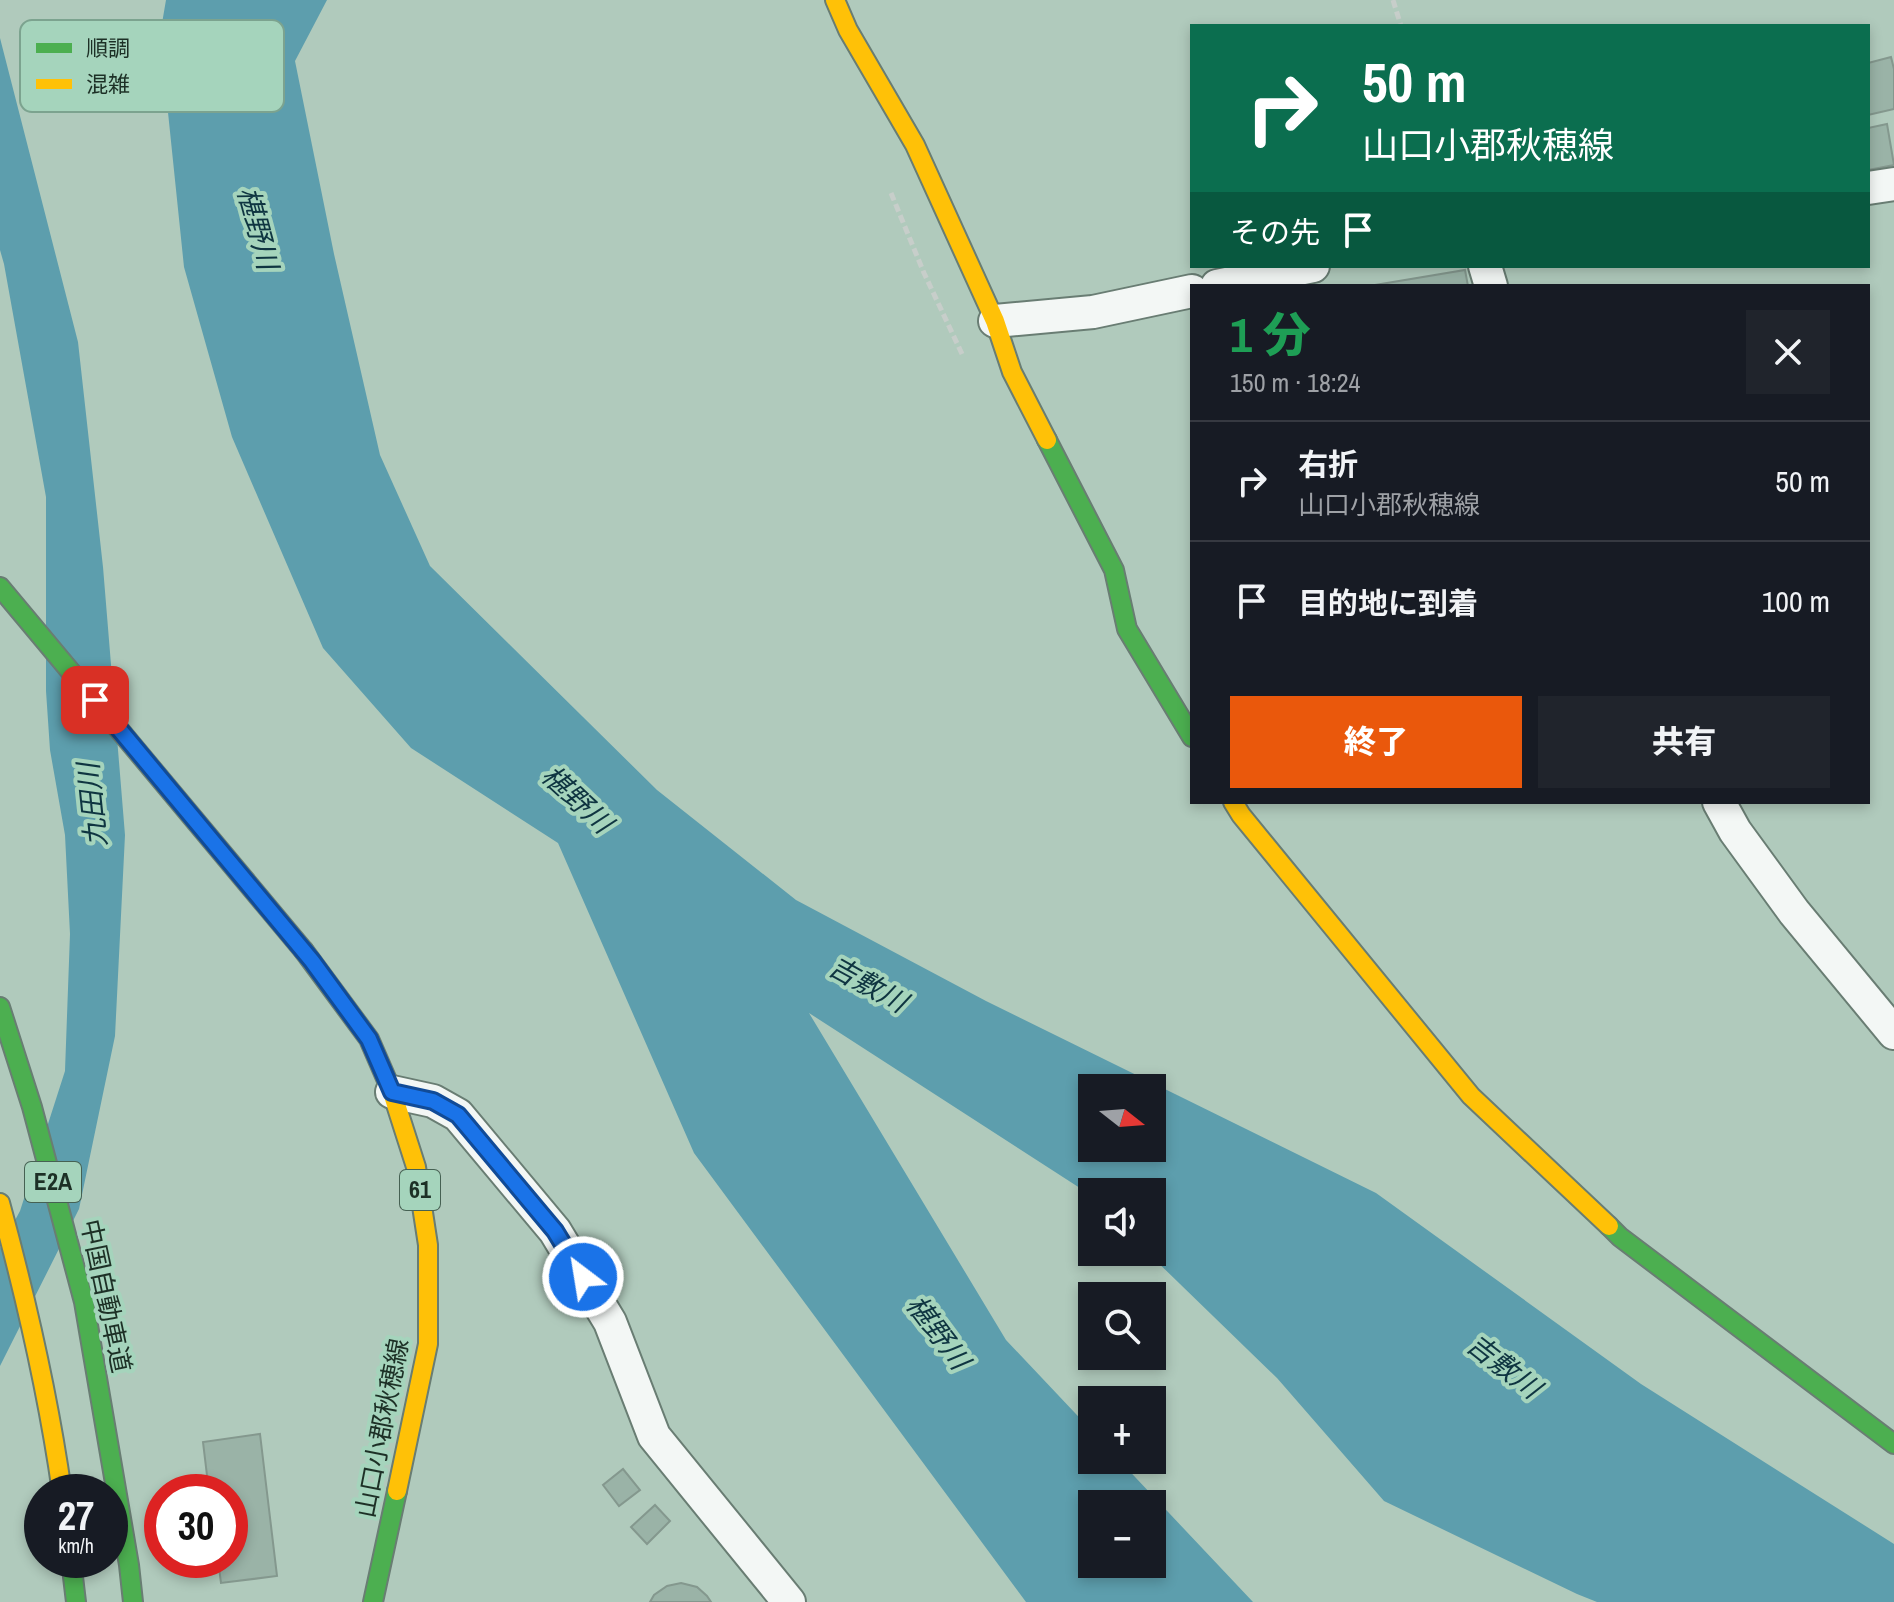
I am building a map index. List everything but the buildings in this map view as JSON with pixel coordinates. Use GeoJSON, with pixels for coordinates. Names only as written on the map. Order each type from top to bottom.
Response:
{"type":"FeatureCollection","features":[{"type":"Feature","properties":{"kind":"main road"},"geometry":{"type":"LineString","coordinates":[[835,0],[848,30],[915,145],[995,321],[1012,372],[1114,570],[1127,629],[1190,734]]}},
{"type":"Feature","properties":{"kind":"main road","name":"山口小郡秋穂線"},"geometry":{"type":"LineString","coordinates":[[0,587],[312,961],[369,1039],[392,1092],[416,1167],[428,1245],[428,1344],[373,1602]]}},
{"type":"Feature","properties":{"kind":"main road"},"geometry":{"type":"LineString","coordinates":[[1234,804],[1471,1096],[1620,1237],[1894,1444]]}},
{"type":"Feature","properties":{"kind":"main road","name":"中国自動車道"},"geometry":{"type":"LineString","coordinates":[[0,1007],[32,1107],[84,1302],[133,1602]]}},
{"type":"Feature","properties":{"kind":"main road","name":"E2A"},"geometry":{"type":"LineString","coordinates":[[0,1203],[21,1278],[60,1474]]}},
{"type":"Feature","properties":{"kind":"main road"},"geometry":{"type":"LineString","coordinates":[[73,1578],[76,1602]]}},
{"type":"Feature","properties":{"kind":"street"},"geometry":{"type":"LineString","coordinates":[[1870,188],[1894,184]]}},
{"type":"Feature","properties":{"kind":"street"},"geometry":{"type":"LineString","coordinates":[[1227,284],[1303,268]]}},
{"type":"Feature","properties":{"kind":"street"},"geometry":{"type":"LineString","coordinates":[[995,321],[1093,312],[1190,291]]}},
{"type":"Feature","properties":{"kind":"street"},"geometry":{"type":"LineString","coordinates":[[1720,804],[1735,831],[1794,912],[1894,1033]]}},
{"type":"Feature","properties":{"kind":"street"},"geometry":{"type":"LineString","coordinates":[[392,1092],[433,1101],[458,1115],[555,1231],[610,1322],[654,1436],[789,1602]]}},
{"type":"Feature","properties":{"kind":"path"},"geometry":{"type":"LineString","coordinates":[[1393,0],[1400,24]]}},
{"type":"Feature","properties":{"kind":"water"},"geometry":{"type":"Polygon","coordinates":[[[166,0],[327,0],[295,61],[334,254],[380,455],[430,566],[657,790],[796,900],[986,1001],[1134,1074],[1078,1074],[1078,1162],[1166,1162],[1166,1090],[1376,1193],[1641,1384],[1894,1544],[1894,1602],[1597,1602],[1384,1501],[1277,1378],[1161,1266],[1166,1266],[1166,1178],[1078,1178],[1078,1187],[809,1013],[1006,1340],[1078,1416],[1078,1474],[1132,1474],[1147,1490],[1078,1490],[1078,1578],[1166,1578],[1166,1510],[1253,1602],[1026,1602],[694,1153],[558,843],[411,748],[323,648],[232,437],[184,267],[168,112],[284,112],[284,20],[163,20],[166,0]]]}},
{"type":"Feature","properties":{"kind":"water","name":"九田川"},"geometry":{"type":"Polygon","coordinates":[[[0,38],[78,342],[103,567],[125,835],[115,1036],[79,1209],[0,1366],[0,1248],[20,1211],[65,1071],[70,934],[65,835],[50,750],[46,691],[46,497],[0,250],[0,38]]]}},
{"type":"Feature","properties":{"kind":"traffic: fast"},"geometry":{"type":"LineString","coordinates":[[1047,440],[1114,570],[1127,629],[1190,734]]}},
{"type":"Feature","properties":{"kind":"traffic: fast"},"geometry":{"type":"LineString","coordinates":[[0,587],[304,951]]}},
{"type":"Feature","properties":{"kind":"traffic: fast"},"geometry":{"type":"LineString","coordinates":[[0,1007],[32,1107],[84,1302],[133,1602]]}},
{"type":"Feature","properties":{"kind":"traffic: fast"},"geometry":{"type":"LineString","coordinates":[[1609,1226],[1894,1444]]}},
{"type":"Feature","properties":{"kind":"traffic: fast"},"geometry":{"type":"LineString","coordinates":[[373,1602],[397,1491]]}},
{"type":"Feature","properties":{"kind":"traffic: fast"},"geometry":{"type":"LineString","coordinates":[[73,1578],[76,1602]]}},
{"type":"Feature","properties":{"kind":"traffic: slow"},"geometry":{"type":"LineString","coordinates":[[835,0],[848,30],[915,145],[995,321],[1012,372],[1047,440]]}},
{"type":"Feature","properties":{"kind":"traffic: slow"},"geometry":{"type":"LineString","coordinates":[[1234,804],[1471,1096],[1609,1226]]}},
{"type":"Feature","properties":{"kind":"traffic: slow"},"geometry":{"type":"LineString","coordinates":[[304,951],[369,1039],[392,1092],[416,1167],[428,1245],[428,1344],[397,1491]]}},
{"type":"Feature","properties":{"kind":"traffic: slow"},"geometry":{"type":"LineString","coordinates":[[0,1203],[36,1346],[59,1474]]}},
{"type":"Feature","properties":{"kind":"route"},"geometry":{"type":"LineString","coordinates":[[95,700],[312,961],[369,1039],[392,1092],[433,1101],[458,1115],[555,1231],[583,1277]]}},
{"type":"Feature","properties":{"kind":"water label","name":"椹野川"},"geometry":{"type":"Point","coordinates":[258,228]}},
{"type":"Feature","properties":{"kind":"water label","name":"椹野川"},"geometry":{"type":"Point","coordinates":[577,799]}},
{"type":"Feature","properties":{"kind":"water label","name":"吉敷川"},"geometry":{"type":"Point","coordinates":[868,984]}},
{"type":"Feature","properties":{"kind":"water label","name":"椹野川"},"geometry":{"type":"Point","coordinates":[938,1332]}},
{"type":"Feature","properties":{"kind":"water label","name":"吉敷川"},"geometry":{"type":"Point","coordinates":[1504,1366]}}]}
